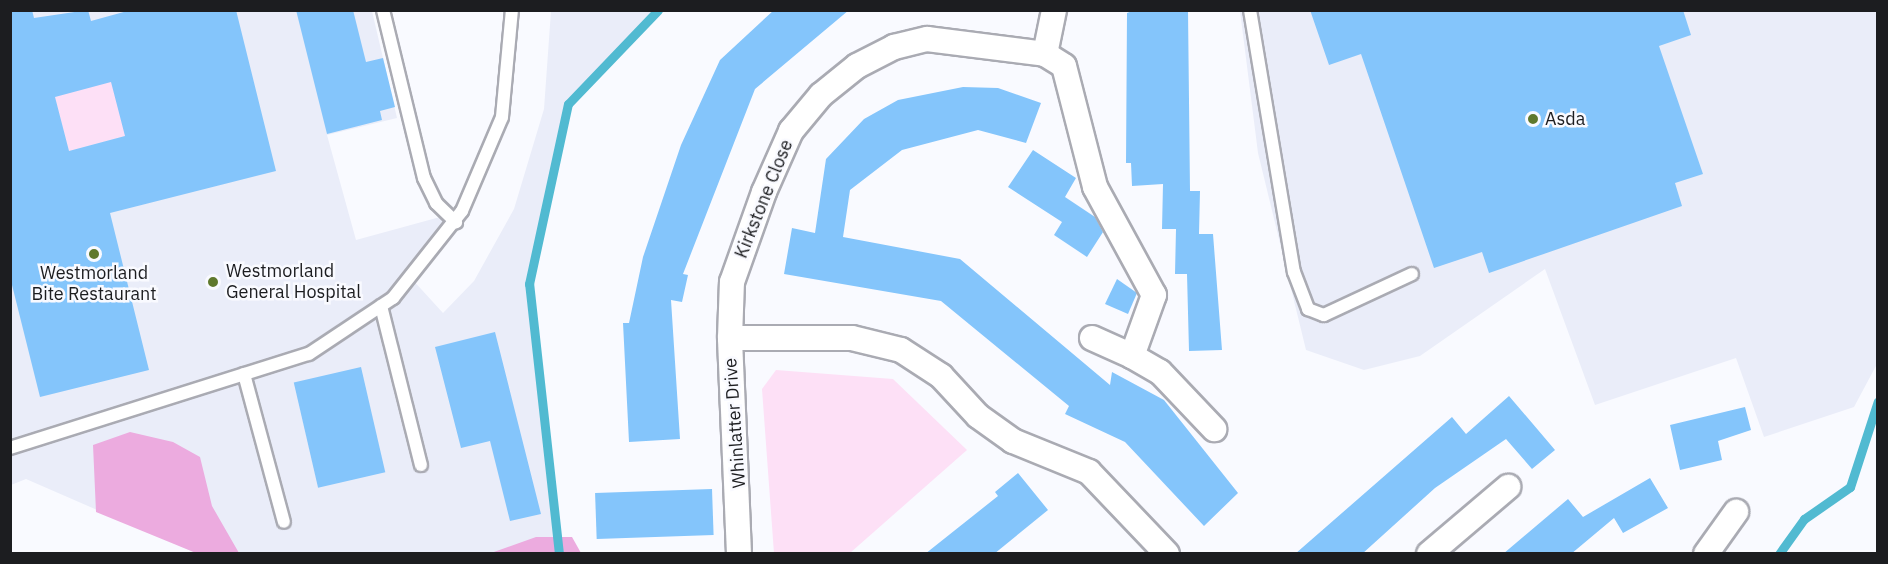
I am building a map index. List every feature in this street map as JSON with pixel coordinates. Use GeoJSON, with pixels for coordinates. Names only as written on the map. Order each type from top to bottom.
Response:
{"type":"FeatureCollection","features":[{"type":"Feature","properties":{"kind":"street"},"geometry":{"type":"LineString","coordinates":[[1054,10],[1045,54],[1064,66],[1095,187],[1154,295],[1131,356]]}},
{"type":"Feature","properties":{"kind":"street","name":"Kirkstone Close"},"geometry":{"type":"LineString","coordinates":[[730,338],[732,282],[764,192],[791,131],[821,95],[857,66],[927,39],[1045,54]]}},
{"type":"Feature","properties":{"kind":"street","name":"Whinlatter Drive"},"geometry":{"type":"LineString","coordinates":[[739,554],[730,338],[852,338],[901,350],[941,376],[978,416],[1013,441],[1089,472],[1167,554]]}},
{"type":"Feature","properties":{"kind":"street"},"geometry":{"type":"LineString","coordinates":[[1092,338],[1160,372],[1214,429]]}},
{"type":"Feature","properties":{"kind":"street"},"geometry":{"type":"LineString","coordinates":[[1429,554],[1508,487]]}},
{"type":"Feature","properties":{"kind":"street"},"geometry":{"type":"LineString","coordinates":[[1706,554],[1736,512]]}},
{"type":"Feature","properties":{"kind":"lane"},"geometry":{"type":"LineString","coordinates":[[383,10],[424,178],[436,203],[456,222]]}},
{"type":"Feature","properties":{"kind":"lane"},"geometry":{"type":"LineString","coordinates":[[10,448],[309,354],[381,306],[456,222],[502,117],[512,10]]}},
{"type":"Feature","properties":{"kind":"lane"},"geometry":{"type":"LineString","coordinates":[[1250,10],[1294,272],[1308,309],[1324,315],[1412,274]]}},
{"type":"Feature","properties":{"kind":"lane"},"geometry":{"type":"LineString","coordinates":[[381,306],[422,465]]}},
{"type":"Feature","properties":{"kind":"lane"},"geometry":{"type":"LineString","coordinates":[[244,374],[284,522]]}},
{"type":"Feature","properties":{"kind":"shaded area","name":"Westmorland General Hospital"},"geometry":{"type":"Polygon","coordinates":[[[10,11],[372,11],[397,118],[327,135],[356,240],[462,211],[411,278],[443,313],[474,281],[514,209],[544,109],[551,11],[658,11],[568,105],[529,284],[559,553],[196,553],[26,479],[11,485],[10,11]]]}},
{"type":"Feature","properties":{"kind":"shaded area"},"geometry":{"type":"Polygon","coordinates":[[[1240,11],[1877,11],[1877,364],[1854,407],[1764,437],[1736,358],[1595,405],[1545,269],[1420,356],[1364,370],[1306,350],[1258,153],[1240,11]]]}},
{"type":"Feature","properties":{"kind":"shaded area"},"geometry":{"type":"Polygon","coordinates":[[[178,53],[125,136],[69,151],[55,97],[178,53]]]}},
{"type":"Feature","properties":{"kind":"shaded area"},"geometry":{"type":"Polygon","coordinates":[[[776,370],[893,379],[967,450],[850,553],[774,553],[762,389],[776,370]]]}},
{"type":"Feature","properties":{"kind":"shaded area"},"geometry":{"type":"Polygon","coordinates":[[[130,432],[173,442],[200,457],[212,506],[239,553],[196,553],[96,512],[93,445],[130,432]]]}},
{"type":"Feature","properties":{"kind":"shaded area"},"geometry":{"type":"Polygon","coordinates":[[[536,537],[572,537],[581,553],[491,553],[536,537]]]}},
{"type":"Feature","properties":{"kind":"building"},"geometry":{"type":"Polygon","coordinates":[[[10,10],[32,10],[34,18],[88,10],[91,21],[131,10],[236,10],[276,171],[110,213],[149,370],[40,397],[10,277],[10,10]],[[111,82],[55,97],[69,151],[125,136],[111,82]]]}},
{"type":"Feature","properties":{"kind":"building"},"geometry":{"type":"Polygon","coordinates":[[[296,10],[353,10],[366,62],[383,58],[395,107],[380,111],[382,120],[327,134],[296,10]]]}},
{"type":"Feature","properties":{"kind":"building"},"geometry":{"type":"Polygon","coordinates":[[[774,10],[849,10],[755,89],[683,274],[688,275],[682,302],[671,300],[680,439],[629,442],[623,323],[629,323],[643,257],[681,145],[720,60],[774,10]]]}},
{"type":"Feature","properties":{"kind":"building"},"geometry":{"type":"Polygon","coordinates":[[[1135,10],[1188,10],[1190,191],[1200,191],[1199,234],[1213,234],[1222,350],[1189,351],[1187,274],[1175,274],[1176,229],[1162,229],[1163,184],[1132,186],[1131,163],[1126,163],[1127,13],[1135,10]]]}},
{"type":"Feature","properties":{"kind":"building","name":"Asda"},"geometry":{"type":"Polygon","coordinates":[[[1310,10],[1683,10],[1691,35],[1659,46],[1703,174],[1675,183],[1682,206],[1489,273],[1482,252],[1434,268],[1361,54],[1329,65],[1310,10]]]}},
{"type":"Feature","properties":{"kind":"building"},"geometry":{"type":"Polygon","coordinates":[[[963,87],[998,88],[1041,103],[1026,143],[978,130],[902,150],[850,190],[843,237],[960,259],[1110,385],[1112,372],[1164,400],[1238,493],[1204,526],[1125,442],[1065,414],[1069,406],[941,301],[784,274],[792,228],[815,233],[826,159],[864,119],[898,100],[963,87]]]}},
{"type":"Feature","properties":{"kind":"building"},"geometry":{"type":"Polygon","coordinates":[[[1033,150],[1076,178],[1065,197],[1095,217],[1103,232],[1087,257],[1054,235],[1062,222],[1008,187],[1033,150]]]}},
{"type":"Feature","properties":{"kind":"building"},"geometry":{"type":"Polygon","coordinates":[[[1117,279],[1137,293],[1128,314],[1105,304],[1117,279]]]}},
{"type":"Feature","properties":{"kind":"building"},"geometry":{"type":"Polygon","coordinates":[[[495,332],[541,514],[510,521],[490,441],[461,448],[435,347],[495,332]]]}},
{"type":"Feature","properties":{"kind":"building"},"geometry":{"type":"Polygon","coordinates":[[[361,367],[385,472],[318,488],[294,383],[361,367]]]}},
{"type":"Feature","properties":{"kind":"building"},"geometry":{"type":"Polygon","coordinates":[[[1509,396],[1555,450],[1532,469],[1506,439],[1435,488],[1362,554],[1295,554],[1452,417],[1466,434],[1509,396]]]}},
{"type":"Feature","properties":{"kind":"building"},"geometry":{"type":"Polygon","coordinates":[[[1745,407],[1751,430],[1718,441],[1722,460],[1680,470],[1670,425],[1745,407]]]}},
{"type":"Feature","properties":{"kind":"building"},"geometry":{"type":"Polygon","coordinates":[[[1018,473],[1048,510],[994,554],[925,554],[998,496],[995,492],[1018,473]]]}},
{"type":"Feature","properties":{"kind":"building"},"geometry":{"type":"Polygon","coordinates":[[[1650,478],[1668,508],[1623,533],[1614,518],[1571,554],[1503,554],[1568,499],[1583,517],[1650,478]]]}},
{"type":"Feature","properties":{"kind":"building"},"geometry":{"type":"Polygon","coordinates":[[[712,489],[714,535],[597,539],[595,493],[712,489]]]}},
{"type":"Feature","properties":{"kind":"waterway"},"geometry":{"type":"LineString","coordinates":[[559,554],[529,284],[568,104],[658,10]]}},
{"type":"Feature","properties":{"kind":"waterway"},"geometry":{"type":"LineString","coordinates":[[1779,554],[1804,519],[1850,487],[1878,401]]}},
{"type":"Feature","properties":{"kind":"place","name":"Asda"},"geometry":{"type":"Point","coordinates":[1533,119]}},
{"type":"Feature","properties":{"kind":"place","name":"Westmorland Bite Restaurant"},"geometry":{"type":"Point","coordinates":[94,254]}},
{"type":"Feature","properties":{"kind":"place","name":"Westmorland General Hospital"},"geometry":{"type":"Point","coordinates":[213,282]}}]}
